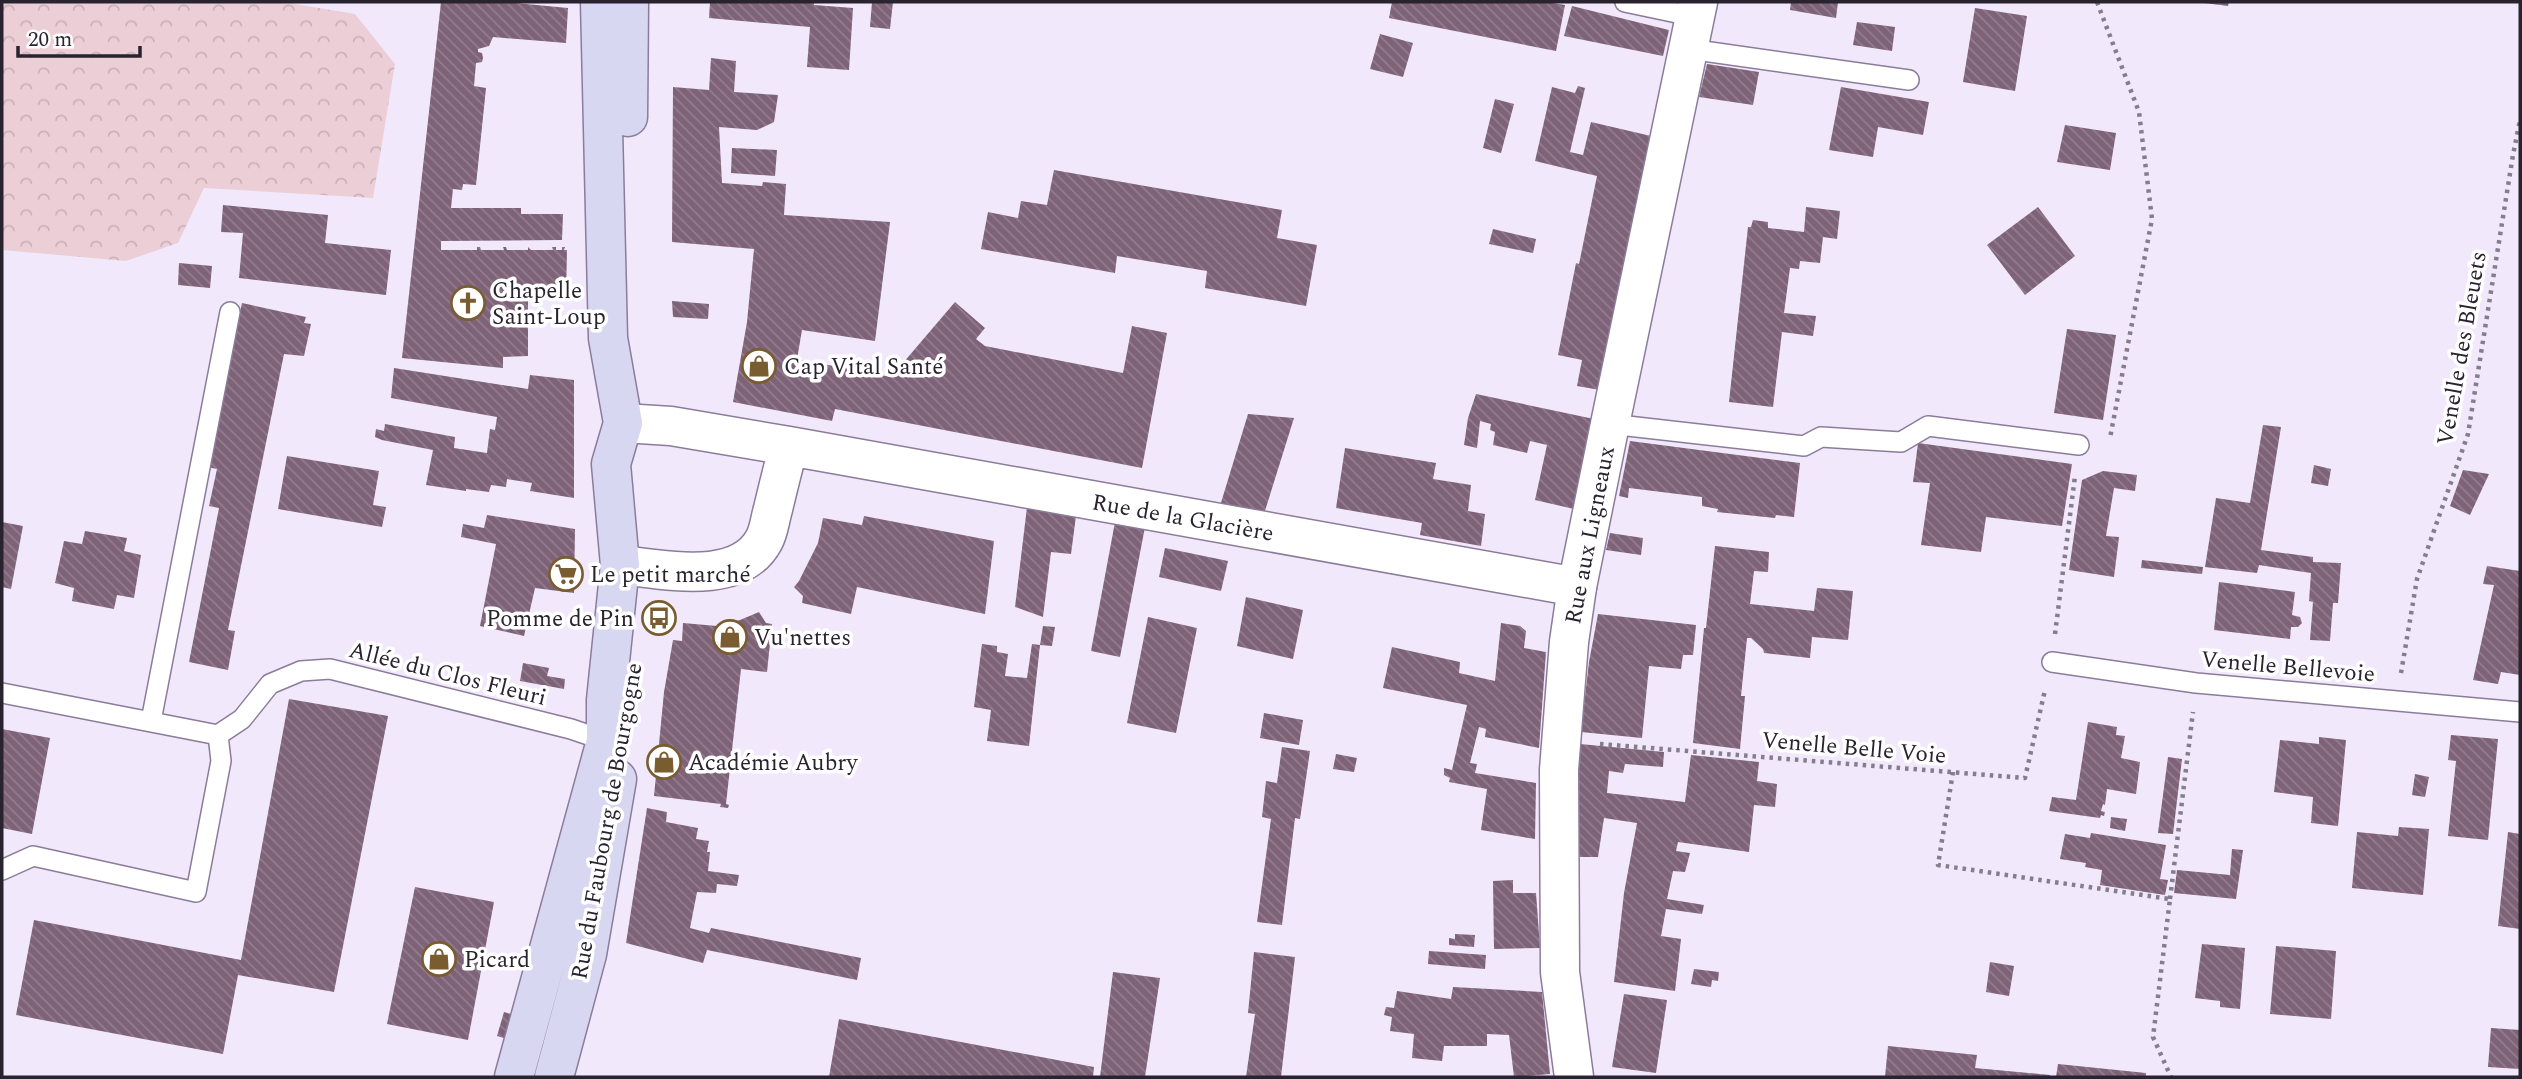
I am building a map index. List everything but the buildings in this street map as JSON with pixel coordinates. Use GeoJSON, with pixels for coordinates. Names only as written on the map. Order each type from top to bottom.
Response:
{"type":"FeatureCollection","features":[{"type":"Feature","properties":{"kind":"main road","name":"Rue du Faubourg de Bourgogne"},"geometry":{"type":"LineString","coordinates":[[600,2],[608,338],[631,424]]}},
{"type":"Feature","properties":{"kind":"main road","name":"Rue du Faubourg de Bourgogne"},"geometry":{"type":"LineString","coordinates":[[554,1077],[587,954],[632,685],[630,566],[611,464],[631,424],[619,157],[618,2]]}},
{"type":"Feature","properties":{"kind":"main road","name":"Rue du Faubourg de Bourgogne"},"geometry":{"type":"LineString","coordinates":[[625,269],[629,2]]}},
{"type":"Feature","properties":{"kind":"main road","name":"Rue du Faubourg de Bourgogne"},"geometry":{"type":"LineString","coordinates":[[514,1077],[606,741],[606,701],[630,566]]}},
{"type":"Feature","properties":{"kind":"street","name":"Rue aux Ligneaux"},"geometry":{"type":"LineString","coordinates":[[1574,1077],[1560,972],[1559,770],[1569,642],[1577,587],[1694,23]]}},
{"type":"Feature","properties":{"kind":"street","name":"Rue de la Glacière"},"geometry":{"type":"LineString","coordinates":[[631,424],[671,426],[789,446],[1577,587]]}},
{"type":"Feature","properties":{"kind":"street"},"geometry":{"type":"LineString","coordinates":[[630,566],[723,570],[753,555],[764,539],[789,446]]}},
{"type":"Feature","properties":{"kind":"lane"},"geometry":{"type":"LineString","coordinates":[[1625,2],[1909,80]]}},
{"type":"Feature","properties":{"kind":"lane"},"geometry":{"type":"LineString","coordinates":[[151,721],[230,312]]}},
{"type":"Feature","properties":{"kind":"lane"},"geometry":{"type":"LineString","coordinates":[[1610,424],[1804,446],[1821,437],[1901,442],[1928,426],[2079,445]]}},
{"type":"Feature","properties":{"kind":"lane","name":"Venelle Bellevoie"},"geometry":{"type":"LineString","coordinates":[[2052,662],[2196,683],[2520,712]]}},
{"type":"Feature","properties":{"kind":"lane","name":"Allée du Clos Fleuri"},"geometry":{"type":"LineString","coordinates":[[218,735],[242,719],[270,684],[301,671],[330,669],[571,729],[606,741]]}},
{"type":"Feature","properties":{"kind":"lane"},"geometry":{"type":"LineString","coordinates":[[2,693],[218,735],[221,761],[196,892],[33,856],[2,870]]}},
{"type":"Feature","properties":{"kind":"lane"},"geometry":{"type":"LineString","coordinates":[[606,741],[615,790]]}},
{"type":"Feature","properties":{"kind":"path"},"geometry":{"type":"LineString","coordinates":[[2097,2],[2139,112],[2152,219],[2110,441]]}},
{"type":"Feature","properties":{"kind":"path","name":"Venelle des Bleuets"},"geometry":{"type":"LineString","coordinates":[[2407,701],[2400,678],[2417,579],[2468,434],[2512,155],[2520,120]]}},
{"type":"Feature","properties":{"kind":"path"},"geometry":{"type":"LineString","coordinates":[[2052,662],[2076,469]]}},
{"type":"Feature","properties":{"kind":"path","name":"Venelle Belle Voie"},"geometry":{"type":"LineString","coordinates":[[1561,741],[2025,778],[2052,662]]}},
{"type":"Feature","properties":{"kind":"path"},"geometry":{"type":"LineString","coordinates":[[2171,1077],[2153,1037],[2196,683]]}},
{"type":"Feature","properties":{"kind":"path"},"geometry":{"type":"LineString","coordinates":[[1952,772],[1938,864],[2170,899]]}},
{"type":"Feature","properties":{"kind":"green space"},"geometry":{"type":"Polygon","coordinates":[[[2,2],[283,2],[355,14],[395,64],[373,198],[204,188],[178,243],[126,261],[2,250],[2,2]]]}},
{"type":"Feature","properties":{"kind":"place","name":"Chapelle Saint-Loup"},"geometry":{"type":"Point","coordinates":[468,303]}},
{"type":"Feature","properties":{"kind":"place","name":"Cap Vital Santé"},"geometry":{"type":"Point","coordinates":[759,366]}},
{"type":"Feature","properties":{"kind":"place","name":"Le petit marché"},"geometry":{"type":"Point","coordinates":[566,574]}},
{"type":"Feature","properties":{"kind":"place","name":"Pomme de Pin"},"geometry":{"type":"Point","coordinates":[659,618]}},
{"type":"Feature","properties":{"kind":"place","name":"Vu'nettes"},"geometry":{"type":"Point","coordinates":[730,637]}},
{"type":"Feature","properties":{"kind":"place","name":"Académie Aubry"},"geometry":{"type":"Point","coordinates":[664,762]}},
{"type":"Feature","properties":{"kind":"place","name":"Picard"},"geometry":{"type":"Point","coordinates":[439,959]}}]}
